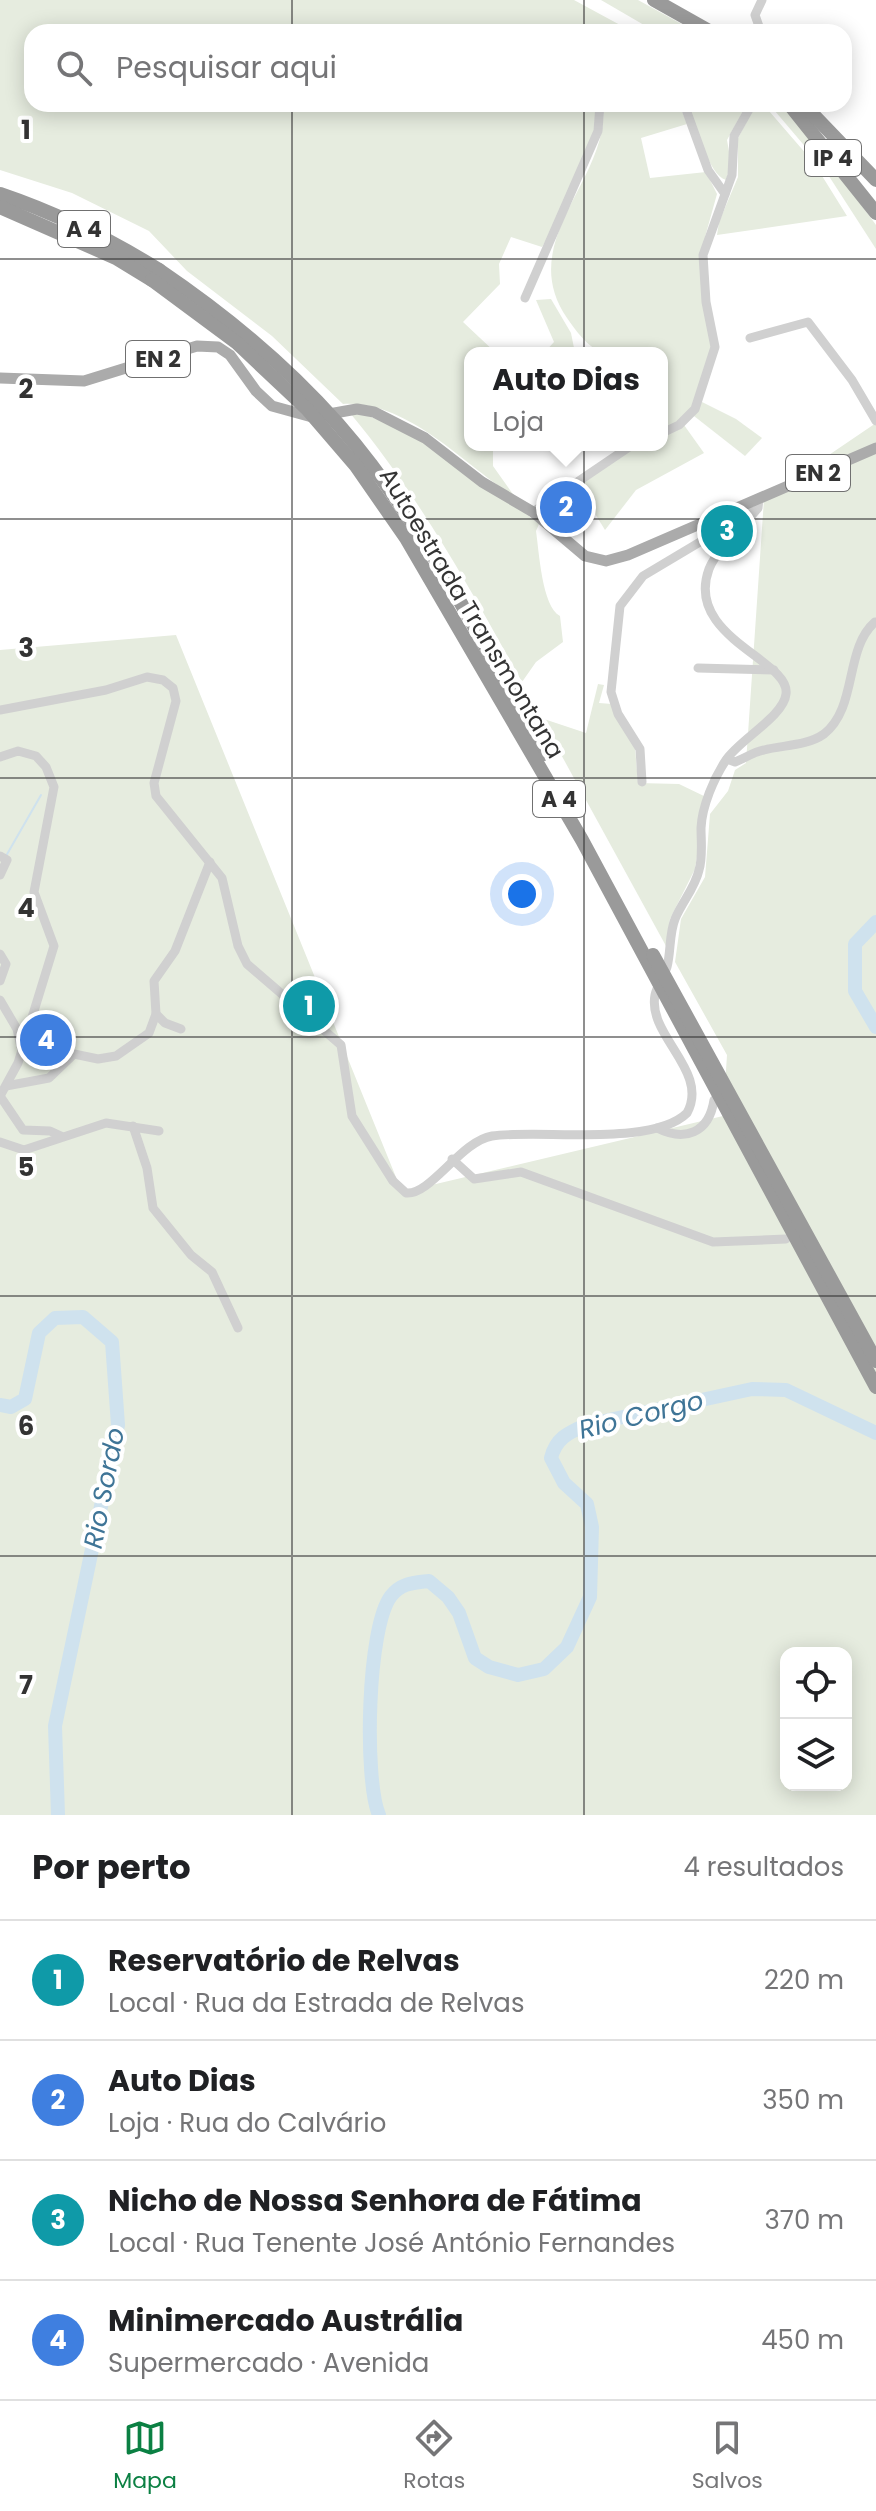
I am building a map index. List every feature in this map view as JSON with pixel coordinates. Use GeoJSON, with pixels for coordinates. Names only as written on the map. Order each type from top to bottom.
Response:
{"type":"FeatureCollection","features":[{"type":"Feature","properties":{"kind":"highway"},"geometry":{"type":"LineString","coordinates":[[654,0],[697,24]]}},
{"type":"Feature","properties":{"kind":"highway"},"geometry":{"type":"LineString","coordinates":[[669,0],[709,24]]}},
{"type":"Feature","properties":{"kind":"highway","name":"IP 4"},"geometry":{"type":"LineString","coordinates":[[795,112],[876,213]]}},
{"type":"Feature","properties":{"kind":"highway","name":"IP 4"},"geometry":{"type":"LineString","coordinates":[[808,112],[876,207]]}},
{"type":"Feature","properties":{"kind":"highway"},"geometry":{"type":"LineString","coordinates":[[810,112],[876,180]]}},
{"type":"Feature","properties":{"kind":"highway","name":"Autoestrada Transmontana"},"geometry":{"type":"LineString","coordinates":[[2,197],[108,240],[156,275],[228,320],[299,383],[351,441],[417,534],[509,691],[876,1361]]}},
{"type":"Feature","properties":{"kind":"highway","name":"Autoestrada Transmontana"},"geometry":{"type":"LineString","coordinates":[[156,275],[307,409],[356,466],[406,538],[582,840],[876,1387]]}},
{"type":"Feature","properties":{"kind":"main road","name":"EN 2"},"geometry":{"type":"LineString","coordinates":[[0,378],[90,380],[189,348],[211,346],[230,355],[267,402],[290,413],[312,417],[357,409],[374,412],[425,438],[482,482],[533,512],[579,553],[606,561],[759,503],[876,448]]}},
{"type":"Feature","properties":{"kind":"street"},"geometry":{"type":"LineString","coordinates":[[758,24],[755,15],[762,0]]}},
{"type":"Feature","properties":{"kind":"street"},"geometry":{"type":"LineString","coordinates":[[525,298],[598,131],[599,112]]}},
{"type":"Feature","properties":{"kind":"street"},"geometry":{"type":"LineString","coordinates":[[687,112],[708,170],[725,194]]}},
{"type":"Feature","properties":{"kind":"street"},"geometry":{"type":"LineString","coordinates":[[668,430],[679,425],[695,409],[715,347],[706,302],[703,260],[733,171],[732,141],[748,112]]}},
{"type":"Feature","properties":{"kind":"street"},"geometry":{"type":"LineString","coordinates":[[750,338],[808,322],[852,380],[876,421]]}},
{"type":"Feature","properties":{"kind":"street"},"geometry":{"type":"LineString","coordinates":[[533,512],[623,451]]}},
{"type":"Feature","properties":{"kind":"street"},"geometry":{"type":"LineString","coordinates":[[0,710],[106,690],[144,677],[166,681],[173,688],[176,701],[153,790],[223,882],[238,946],[247,964],[341,1045],[352,1116],[396,1185],[406,1193],[416,1193],[452,1159],[489,1136],[556,1137],[657,1128],[679,1120],[692,1102],[691,1083],[660,1020],[654,998],[666,970],[675,919],[699,873],[705,808],[727,759],[785,701],[787,687],[774,670],[727,635],[713,612],[707,589],[708,573],[715,559],[759,503]]}},
{"type":"Feature","properties":{"kind":"street"},"geometry":{"type":"LineString","coordinates":[[642,782],[640,749],[616,709],[610,687],[621,604],[632,587],[655,568],[759,503]]}},
{"type":"Feature","properties":{"kind":"street"},"geometry":{"type":"LineString","coordinates":[[727,759],[735,762],[760,751],[815,739],[826,732],[845,699],[867,630],[875,622]]}},
{"type":"Feature","properties":{"kind":"street"},"geometry":{"type":"LineString","coordinates":[[698,668],[774,670]]}},
{"type":"Feature","properties":{"kind":"street"},"geometry":{"type":"LineString","coordinates":[[0,757],[18,751],[36,756],[53,782],[53,801],[34,888],[38,909],[54,946],[22,1050],[0,1096],[23,1130],[49,1131],[61,1136]]}},
{"type":"Feature","properties":{"kind":"street"},"geometry":{"type":"LineString","coordinates":[[0,856],[7,860],[0,875]]}},
{"type":"Feature","properties":{"kind":"street"},"geometry":{"type":"LineString","coordinates":[[6,1086],[48,1079],[74,1054],[98,1059],[121,1054],[148,1035],[156,1014],[155,980],[175,951],[210,862]]}},
{"type":"Feature","properties":{"kind":"street"},"geometry":{"type":"LineString","coordinates":[[0,954],[6,965],[0,981]]}},
{"type":"Feature","properties":{"kind":"street"},"geometry":{"type":"LineString","coordinates":[[0,1000],[17,1029],[22,1050]]}},
{"type":"Feature","properties":{"kind":"street"},"geometry":{"type":"LineString","coordinates":[[156,1014],[165,1023],[181,1029]]}},
{"type":"Feature","properties":{"kind":"street"},"geometry":{"type":"LineString","coordinates":[[657,1128],[675,1135],[694,1133],[710,1119],[714,1100]]}},
{"type":"Feature","properties":{"kind":"street"},"geometry":{"type":"LineString","coordinates":[[1,1143],[24,1150],[104,1123],[159,1131]]}},
{"type":"Feature","properties":{"kind":"street"},"geometry":{"type":"LineString","coordinates":[[133,1126],[147,1170],[153,1208],[165,1227],[213,1274],[238,1328]]}},
{"type":"Feature","properties":{"kind":"street"},"geometry":{"type":"LineString","coordinates":[[452,1159],[474,1179],[521,1172],[708,1241],[786,1239]]}},
{"type":"Feature","properties":{"kind":"shaded area"},"geometry":{"type":"Polygon","coordinates":[[[0,0],[574,0],[618,24],[24,24],[24,112],[595,112],[594,131],[542,247],[511,237],[499,264],[500,284],[463,322],[490,347],[464,347],[464,451],[493,451],[493,466],[515,497],[413,423],[390,412],[343,404],[272,336],[187,271],[149,231],[72,193],[0,170],[0,0]]]}},
{"type":"Feature","properties":{"kind":"shaded area"},"geometry":{"type":"Polygon","coordinates":[[[601,0],[638,0],[682,24],[642,24],[601,0]]]}},
{"type":"Feature","properties":{"kind":"shaded area"},"geometry":{"type":"Polygon","coordinates":[[[603,112],[682,112],[687,124],[641,138],[650,178],[706,172],[717,194],[705,237],[713,345],[696,401],[687,416],[668,427],[668,347],[592,347],[567,318],[554,289],[551,262],[557,236],[602,132],[603,112]]]}},
{"type":"Feature","properties":{"kind":"shaded area"},"geometry":{"type":"Polygon","coordinates":[[[691,112],[743,112],[727,140],[731,163],[726,180],[713,169],[691,112]]]}},
{"type":"Feature","properties":{"kind":"shaded area"},"geometry":{"type":"Polygon","coordinates":[[[752,112],[770,112],[814,163],[847,216],[717,235],[719,222],[738,177],[738,138],[752,112]]]}},
{"type":"Feature","properties":{"kind":"shaded area"},"geometry":{"type":"Polygon","coordinates":[[[776,112],[793,112],[876,225],[876,249],[825,170],[776,112]]]}},
{"type":"Feature","properties":{"kind":"shaded area"},"geometry":{"type":"Polygon","coordinates":[[[551,299],[571,333],[574,347],[549,347],[554,342],[536,300],[551,299]]]}},
{"type":"Feature","properties":{"kind":"shaded area"},"geometry":{"type":"Polygon","coordinates":[[[702,402],[736,419],[762,438],[745,456],[694,416],[702,402]]]}},
{"type":"Feature","properties":{"kind":"shaded area"},"geometry":{"type":"Polygon","coordinates":[[[350,413],[394,426],[420,440],[539,524],[536,531],[542,578],[549,602],[560,616],[563,642],[536,662],[522,682],[421,510],[350,413]]]}},
{"type":"Feature","properties":{"kind":"shaded area"},"geometry":{"type":"Polygon","coordinates":[[[876,423],[876,1815],[0,1815],[0,650],[176,635],[402,1192],[723,1116],[727,1055],[675,962],[681,919],[705,877],[710,814],[728,791],[735,770],[746,763],[764,499],[876,423]]]}},
{"type":"Feature","properties":{"kind":"shaded area"},"geometry":{"type":"Polygon","coordinates":[[[684,425],[704,453],[636,490],[605,530],[578,486],[628,451],[668,451],[668,432],[684,425]]]}},
{"type":"Feature","properties":{"kind":"shaded area"},"geometry":{"type":"Polygon","coordinates":[[[598,684],[604,685],[599,703],[612,704],[635,747],[638,783],[679,784],[706,797],[695,869],[670,919],[666,946],[541,718],[586,733],[598,684]]]}},
{"type":"Feature","properties":{"kind":"waterway"},"geometry":{"type":"LineString","coordinates":[[6,856],[41,795]]}},
{"type":"Feature","properties":{"kind":"waterway","name":"Rio Corgo"},"geometry":{"type":"LineString","coordinates":[[876,922],[855,944],[855,991],[876,1027]]}},
{"type":"Feature","properties":{"kind":"waterway","name":"Rio Sordo"},"geometry":{"type":"LineString","coordinates":[[0,1405],[11,1407],[25,1399],[39,1333],[55,1318],[83,1317],[112,1342],[118,1425],[55,1726],[58,1815]]}},
{"type":"Feature","properties":{"kind":"waterway","name":"Rio Corgo"},"geometry":{"type":"LineString","coordinates":[[379,1815],[371,1770],[370,1704],[377,1638],[383,1613],[391,1596],[399,1588],[429,1581],[448,1597],[459,1613],[475,1658],[489,1667],[518,1675],[544,1669],[567,1647],[590,1597],[592,1527],[587,1504],[564,1483],[551,1458],[564,1437],[586,1425],[752,1389],[786,1390],[876,1433]]}},
{"type":"Feature","properties":{"kind":"place","name":"Auto Dias"},"geometry":{"type":"Point","coordinates":[566,507]}},
{"type":"Feature","properties":{"kind":"place","name":"Nicho de Nossa Senhora de Fátima"},"geometry":{"type":"Point","coordinates":[727,531]}},
{"type":"Feature","properties":{"kind":"place","name":"Reservatório de Relvas"},"geometry":{"type":"Point","coordinates":[309,1006]}},
{"type":"Feature","properties":{"kind":"place","name":"Minimercado Austrália"},"geometry":{"type":"Point","coordinates":[46,1040]}}]}
